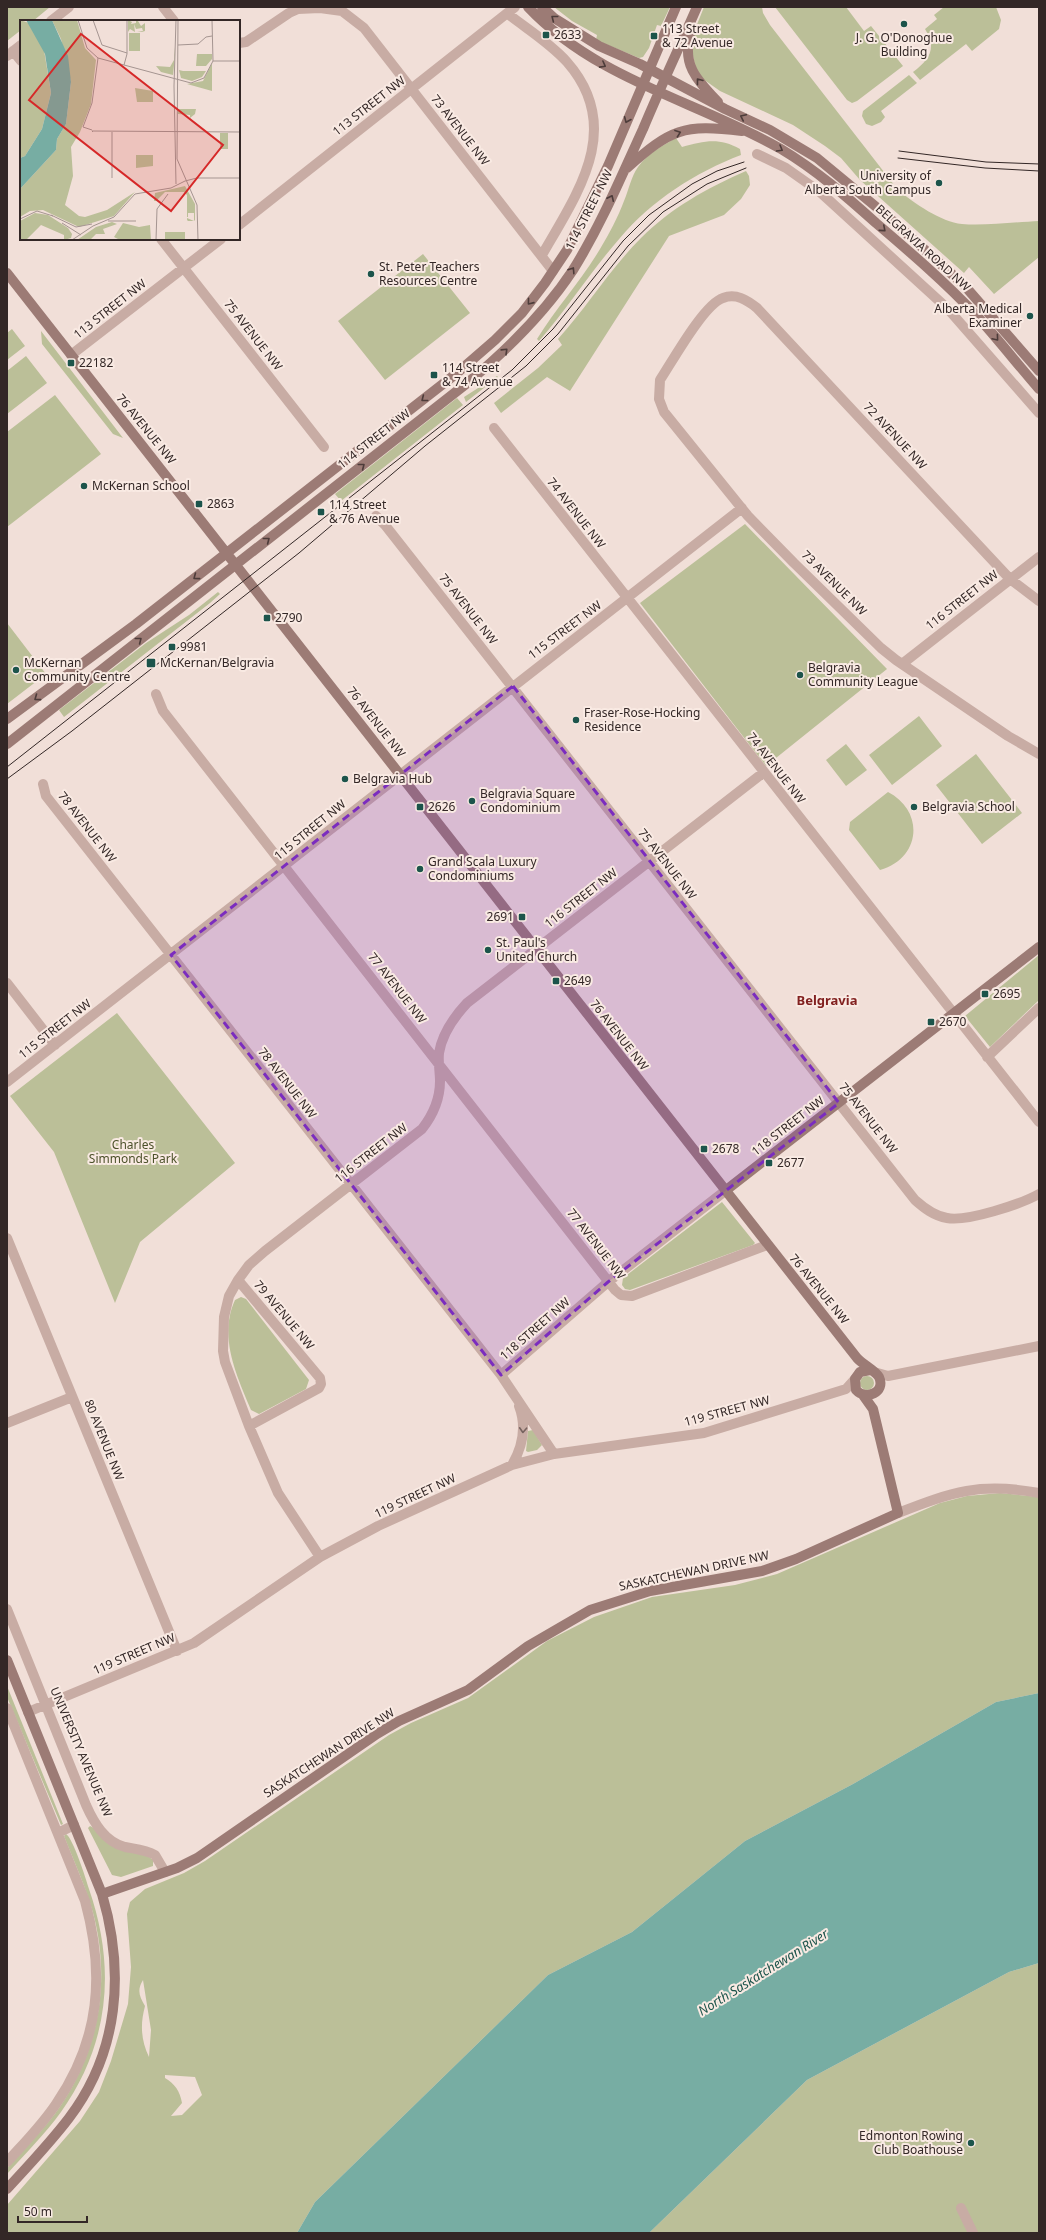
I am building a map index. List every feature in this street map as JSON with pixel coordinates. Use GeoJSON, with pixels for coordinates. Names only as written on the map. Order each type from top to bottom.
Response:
{"type":"FeatureCollection","features":[{"type":"Feature","properties":{"kind":"main road"},"geometry":{"type":"LineString","coordinates":[[528,7],[549,28],[575,48],[600,64],[643,84]]}},
{"type":"Feature","properties":{"kind":"main road"},"geometry":{"type":"LineString","coordinates":[[542,7],[578,34],[650,70]]}},
{"type":"Feature","properties":{"kind":"main road"},"geometry":{"type":"LineString","coordinates":[[650,70],[676,7]]}},
{"type":"Feature","properties":{"kind":"main road"},"geometry":{"type":"LineString","coordinates":[[665,77],[695,11]]}},
{"type":"Feature","properties":{"kind":"main road"},"geometry":{"type":"LineString","coordinates":[[695,11],[687,43],[687,56],[690,67],[697,79],[725,109]]}},
{"type":"Feature","properties":{"kind":"main road"},"geometry":{"type":"LineString","coordinates":[[575,48],[588,48],[638,70],[650,70],[671,66]]}},
{"type":"Feature","properties":{"kind":"main road","name":"BELGRAVIA ROAD NW"},"geometry":{"type":"LineString","coordinates":[[650,70],[725,109],[770,130],[797,145],[837,173],[964,285],[1039,371]]}},
{"type":"Feature","properties":{"kind":"main road","name":"114 STREET NW"},"geometry":{"type":"LineString","coordinates":[[7,719],[95,656],[227,553],[484,350],[522,313],[553,271],[583,219],[650,70]]}},
{"type":"Feature","properties":{"kind":"main road","name":"114 STREET NW"},"geometry":{"type":"LineString","coordinates":[[7,744],[466,384],[509,347],[546,306],[572,270],[599,224],[665,77]]}},
{"type":"Feature","properties":{"kind":"main road","name":"BELGRAVIA ROAD NW"},"geometry":{"type":"LineString","coordinates":[[643,84],[734,124],[745,132],[766,141],[805,164],[912,254],[976,315],[1039,389]]}},
{"type":"Feature","properties":{"kind":"main road"},"geometry":{"type":"LineString","coordinates":[[624,171],[660,141],[678,132],[695,128],[745,132]]}},
{"type":"Feature","properties":{"kind":"main road","name":"76 AVENUE NW"},"geometry":{"type":"LineString","coordinates":[[7,274],[401,774],[767,1245],[857,1358],[879,1378],[879,1388]]}},
{"type":"Feature","properties":{"kind":"main road","name":"118 STREET NW"},"geometry":{"type":"LineString","coordinates":[[725,1191],[1039,947]]}},
{"type":"Feature","properties":{"kind":"main road"},"geometry":{"type":"LineString","coordinates":[[857,1358],[858,1367],[855,1388],[873,1409],[898,1513]]}},
{"type":"Feature","properties":{"kind":"main road"},"geometry":{"type":"LineString","coordinates":[[856,1377],[863,1370],[872,1371]]}},
{"type":"Feature","properties":{"kind":"main road"},"geometry":{"type":"LineString","coordinates":[[861,1394],[871,1395],[879,1388]]}},
{"type":"Feature","properties":{"kind":"main road"},"geometry":{"type":"LineString","coordinates":[[873,1409],[879,1388]]}},
{"type":"Feature","properties":{"kind":"main road","name":"SASKATCHEWAN DRIVE NW"},"geometry":{"type":"LineString","coordinates":[[102,1894],[165,1872],[197,1858],[377,1734],[399,1721],[468,1690],[528,1646],[585,1613],[650,1591],[762,1571],[796,1559],[898,1513]]}},
{"type":"Feature","properties":{"kind":"main road"},"geometry":{"type":"LineString","coordinates":[[7,1660],[102,1894],[112,1932],[116,1982],[113,2012],[103,2053],[92,2080],[68,2119],[7,2189]]}},
{"type":"Feature","properties":{"kind":"street"},"geometry":{"type":"LineString","coordinates":[[52,20],[69,7]]}},
{"type":"Feature","properties":{"kind":"street"},"geometry":{"type":"LineString","coordinates":[[163,7],[173,20]]}},
{"type":"Feature","properties":{"kind":"street","name":"73 AVENUE NW"},"geometry":{"type":"LineString","coordinates":[[240,43],[246,42],[289,12],[298,8],[342,9],[364,28],[553,271]]}},
{"type":"Feature","properties":{"kind":"street","name":"113 STREET NW"},"geometry":{"type":"LineString","coordinates":[[240,224],[511,10]]}},
{"type":"Feature","properties":{"kind":"street","name":"114 STREET NW"},"geometry":{"type":"LineString","coordinates":[[511,10],[558,53],[573,69],[588,98],[594,123],[593,151],[587,172],[542,255]]}},
{"type":"Feature","properties":{"kind":"street"},"geometry":{"type":"LineString","coordinates":[[14,50],[20,59]]}},
{"type":"Feature","properties":{"kind":"street"},"geometry":{"type":"LineString","coordinates":[[757,154],[786,168],[820,192],[920,283],[948,309],[1039,413]]}},
{"type":"Feature","properties":{"kind":"street","name":"75 AVENUE NW"},"geometry":{"type":"LineString","coordinates":[[162,240],[324,447]]}},
{"type":"Feature","properties":{"kind":"street","name":"113 STREET NW"},"geometry":{"type":"LineString","coordinates":[[71,355],[220,240]]}},
{"type":"Feature","properties":{"kind":"street","name":"73 AVENUE NW"},"geometry":{"type":"LineString","coordinates":[[729,296],[721,298],[707,309],[660,380],[659,399],[664,412],[742,508],[869,636],[902,664],[1008,736],[1039,754]]}},
{"type":"Feature","properties":{"kind":"street","name":"72 AVENUE NW"},"geometry":{"type":"LineString","coordinates":[[729,296],[747,300],[756,308],[1010,579],[1039,601]]}},
{"type":"Feature","properties":{"kind":"street","name":"74 AVENUE NW"},"geometry":{"type":"LineString","coordinates":[[494,428],[952,1014],[1039,1122]]}},
{"type":"Feature","properties":{"kind":"street","name":"115 STREET NW"},"geometry":{"type":"LineString","coordinates":[[7,1082],[285,867],[513,686],[627,599],[742,508]]}},
{"type":"Feature","properties":{"kind":"street","name":"75 AVENUE NW"},"geometry":{"type":"LineString","coordinates":[[376,516],[385,525],[513,686],[649,862],[915,1200],[930,1212],[946,1218],[970,1216],[1024,1201],[1039,1194]]}},
{"type":"Feature","properties":{"kind":"street","name":"116 STREET NW"},"geometry":{"type":"LineString","coordinates":[[902,664],[1039,557]]}},
{"type":"Feature","properties":{"kind":"street","name":"77 AVENUE NW"},"geometry":{"type":"LineString","coordinates":[[156,694],[163,711],[439,1063],[608,1282],[621,1295],[632,1296],[767,1245]]}},
{"type":"Feature","properties":{"kind":"street","name":"116 STREET NW"},"geometry":{"type":"LineString","coordinates":[[238,1280],[249,1265],[265,1251],[415,1136],[428,1122],[438,1097],[439,1054],[445,1035],[460,1010],[536,949],[763,773]]}},
{"type":"Feature","properties":{"kind":"street","name":"78 AVENUE NW"},"geometry":{"type":"LineString","coordinates":[[43,784],[46,796],[350,1185],[501,1375],[554,1454]]}},
{"type":"Feature","properties":{"kind":"street"},"geometry":{"type":"LineString","coordinates":[[7,983],[55,1045]]}},
{"type":"Feature","properties":{"kind":"street"},"geometry":{"type":"LineString","coordinates":[[988,1057],[1039,1008]]}},
{"type":"Feature","properties":{"kind":"street","name":"118 STREET NW"},"geometry":{"type":"LineString","coordinates":[[501,1375],[608,1282],[725,1191]]}},
{"type":"Feature","properties":{"kind":"street","name":"80 AVENUE NW"},"geometry":{"type":"LineString","coordinates":[[7,1238],[177,1651]]}},
{"type":"Feature","properties":{"kind":"street","name":"79 AVENUE NW"},"geometry":{"type":"LineString","coordinates":[[250,1426],[319,1388],[321,1384],[320,1378],[238,1280],[226,1307],[222,1339],[225,1362],[250,1426],[283,1502],[320,1557]]}},
{"type":"Feature","properties":{"kind":"street"},"geometry":{"type":"LineString","coordinates":[[872,1371],[888,1376],[1039,1346]]}},
{"type":"Feature","properties":{"kind":"street"},"geometry":{"type":"LineString","coordinates":[[879,1388],[888,1376]]}},
{"type":"Feature","properties":{"kind":"street"},"geometry":{"type":"LineString","coordinates":[[856,1377],[846,1389],[861,1394]]}},
{"type":"Feature","properties":{"kind":"street","name":"119 STREET NW"},"geometry":{"type":"LineString","coordinates":[[28,1712],[177,1651],[212,1632],[320,1557],[378,1526],[512,1465],[554,1454],[704,1433],[846,1389]]}},
{"type":"Feature","properties":{"kind":"street","name":"78 AVENUE NW"},"geometry":{"type":"LineString","coordinates":[[512,1465],[520,1453],[524,1428],[522,1413],[515,1395]]}},
{"type":"Feature","properties":{"kind":"street"},"geometry":{"type":"LineString","coordinates":[[7,1424],[72,1397]]}},
{"type":"Feature","properties":{"kind":"street","name":"SASKATCHEWAN DRIVE NW"},"geometry":{"type":"LineString","coordinates":[[898,1513],[961,1491],[993,1487],[1039,1493]]}},
{"type":"Feature","properties":{"kind":"street","name":"UNIVERSITY AVENUE NW"},"geometry":{"type":"LineString","coordinates":[[7,1609],[86,1805],[97,1826],[107,1837],[118,1844],[155,1855],[165,1872]]}},
{"type":"Feature","properties":{"kind":"street"},"geometry":{"type":"LineString","coordinates":[[7,1708],[85,1901],[93,1930],[97,1984],[93,2019],[82,2055],[71,2081],[56,2104],[7,2162]]}},
{"type":"Feature","properties":{"kind":"street"},"geometry":{"type":"LineString","coordinates":[[58,1832],[74,1825]]}},
{"type":"Feature","properties":{"kind":"street"},"geometry":{"type":"LineString","coordinates":[[961,2208],[973,2233]]}},
{"type":"Feature","properties":{"kind":"highlighted area"},"geometry":{"type":"Polygon","coordinates":[[[513,686],[839,1103],[608,1282],[501,1375],[171,955],[513,686]]]}},
{"type":"Feature","properties":{"kind":"green space"},"geometry":{"type":"Polygon","coordinates":[[[7,7],[50,7],[34,20],[20,20],[20,31],[7,41],[7,7]]]}},
{"type":"Feature","properties":{"kind":"green space"},"geometry":{"type":"Polygon","coordinates":[[[554,7],[670,7],[661,26],[657,25],[649,48],[643,57],[639,58],[596,40],[597,35],[572,21],[554,7]]]}},
{"type":"Feature","properties":{"kind":"green space"},"geometry":{"type":"Polygon","coordinates":[[[704,7],[762,7],[763,13],[770,25],[898,190],[912,201],[937,216],[945,220],[962,224],[980,225],[1039,221],[1039,257],[994,294],[969,267],[964,273],[860,180],[841,158],[825,146],[793,125],[720,91],[703,79],[696,69],[690,42],[704,7]]]}},
{"type":"Feature","properties":{"kind":"green space"},"geometry":{"type":"Polygon","coordinates":[[[775,7],[846,7],[864,31],[871,26],[903,66],[857,101],[852,103],[847,100],[775,7]]]}},
{"type":"Feature","properties":{"kind":"green space"},"geometry":{"type":"Polygon","coordinates":[[[944,7],[996,7],[1001,20],[999,29],[972,51],[966,44],[920,80],[913,72],[927,58],[931,48],[931,42],[925,29],[937,19],[934,15],[944,7]]]}},
{"type":"Feature","properties":{"kind":"green space"},"geometry":{"type":"Polygon","coordinates":[[[909,75],[917,83],[881,111],[885,117],[881,122],[872,126],[866,124],[862,116],[863,111],[909,75]]]}},
{"type":"Feature","properties":{"kind":"green space"},"geometry":{"type":"Polygon","coordinates":[[[676,138],[682,147],[711,141],[725,143],[740,149],[741,155],[691,179],[660,200],[646,212],[632,225],[609,251],[560,316],[539,341],[537,339],[544,328],[593,261],[619,213],[638,167],[660,147],[676,138]]]}},
{"type":"Feature","properties":{"kind":"green space"},"geometry":{"type":"Polygon","coordinates":[[[746,171],[749,176],[750,185],[741,199],[724,215],[669,236],[570,391],[547,377],[501,413],[494,403],[538,368],[562,345],[558,339],[619,262],[641,238],[677,208],[717,184],[746,171]]]}},
{"type":"Feature","properties":{"kind":"green space"},"geometry":{"type":"Polygon","coordinates":[[[423,254],[470,313],[385,380],[338,321],[423,254]]]}},
{"type":"Feature","properties":{"kind":"green space"},"geometry":{"type":"Polygon","coordinates":[[[12,329],[25,346],[7,360],[7,333],[12,329]]]}},
{"type":"Feature","properties":{"kind":"green space"},"geometry":{"type":"Polygon","coordinates":[[[41,331],[123,438],[113,434],[42,344],[41,331]]]}},
{"type":"Feature","properties":{"kind":"green space"},"geometry":{"type":"Polygon","coordinates":[[[26,356],[47,383],[7,414],[7,371],[26,356]]]}},
{"type":"Feature","properties":{"kind":"green space"},"geometry":{"type":"Polygon","coordinates":[[[497,376],[498,377],[466,402],[464,397],[497,376]]]}},
{"type":"Feature","properties":{"kind":"green space"},"geometry":{"type":"Polygon","coordinates":[[[55,395],[101,454],[7,527],[7,432],[55,395]]]}},
{"type":"Feature","properties":{"kind":"green space"},"geometry":{"type":"Polygon","coordinates":[[[457,398],[463,405],[341,501],[335,494],[457,398]]]}},
{"type":"Feature","properties":{"kind":"green space"},"geometry":{"type":"Polygon","coordinates":[[[745,524],[887,669],[766,766],[640,603],[745,524]]]}},
{"type":"Feature","properties":{"kind":"green space"},"geometry":{"type":"Polygon","coordinates":[[[218,592],[220,594],[210,603],[64,717],[59,710],[146,643],[189,615],[218,592]]]}},
{"type":"Feature","properties":{"kind":"green space"},"geometry":{"type":"Polygon","coordinates":[[[7,623],[46,674],[7,704],[7,623]]]}},
{"type":"Feature","properties":{"kind":"green space"},"geometry":{"type":"Polygon","coordinates":[[[919,716],[942,746],[892,785],[869,755],[919,716]]]}},
{"type":"Feature","properties":{"kind":"green space"},"geometry":{"type":"Polygon","coordinates":[[[846,744],[867,770],[846,786],[826,760],[846,744]]]}},
{"type":"Feature","properties":{"kind":"green space"},"geometry":{"type":"Polygon","coordinates":[[[976,754],[1022,813],[982,844],[936,785],[976,754]]]}},
{"type":"Feature","properties":{"kind":"green space"},"geometry":{"type":"Polygon","coordinates":[[[888,792],[900,800],[908,811],[913,822],[913,834],[910,845],[904,856],[894,864],[880,870],[849,830],[850,822],[888,792]]]}},
{"type":"Feature","properties":{"kind":"green space"},"geometry":{"type":"Polygon","coordinates":[[[1039,955],[1039,1000],[990,1047],[965,1016],[1039,955]]]}},
{"type":"Feature","properties":{"kind":"green space","name":"Charles Simmonds Park"},"geometry":{"type":"Polygon","coordinates":[[[117,1013],[235,1163],[140,1242],[115,1303],[54,1152],[10,1096],[117,1013]]]}},
{"type":"Feature","properties":{"kind":"green space"},"geometry":{"type":"Polygon","coordinates":[[[722,1202],[755,1243],[753,1245],[630,1290],[625,1289],[622,1285],[623,1278],[722,1202]]]}},
{"type":"Feature","properties":{"kind":"green space"},"geometry":{"type":"Polygon","coordinates":[[[241,1297],[246,1299],[309,1380],[306,1389],[259,1414],[251,1410],[240,1384],[231,1356],[228,1328],[230,1314],[235,1300],[241,1297]]]}},
{"type":"Feature","properties":{"kind":"green space"},"geometry":{"type":"Polygon","coordinates":[[[864,1376],[870,1376],[874,1380],[874,1386],[870,1390],[864,1390],[860,1386],[860,1380],[864,1376]]]}},
{"type":"Feature","properties":{"kind":"green space"},"geometry":{"type":"Polygon","coordinates":[[[533,1430],[542,1445],[537,1450],[528,1452],[526,1451],[528,1431],[533,1430]]]}},
{"type":"Feature","properties":{"kind":"green space"},"geometry":{"type":"Polygon","coordinates":[[[1000,1493],[1039,1497],[1039,1693],[996,1702],[853,1784],[745,1841],[632,1932],[548,1975],[315,2202],[297,2233],[7,2233],[7,2205],[80,2121],[99,2092],[111,2061],[128,2004],[131,1967],[127,1914],[130,1902],[145,1889],[184,1873],[205,1861],[389,1735],[411,1723],[468,1698],[547,1641],[594,1617],[652,1597],[735,1585],[777,1574],[940,1503],[967,1496],[1000,1493]],[[143,1980],[139,1990],[141,1999],[145,2006],[142,2020],[142,2032],[144,2045],[149,2057],[151,2030],[143,1980]],[[165,2075],[165,2078],[176,2088],[182,2103],[171,2116],[182,2115],[202,2095],[195,2077],[165,2075]]]}},
{"type":"Feature","properties":{"kind":"green space"},"geometry":{"type":"Polygon","coordinates":[[[7,1686],[63,1824],[61,1825],[7,1697],[7,1686]]]}},
{"type":"Feature","properties":{"kind":"green space"},"geometry":{"type":"Polygon","coordinates":[[[90,1826],[148,1856],[153,1860],[153,1866],[121,1877],[112,1875],[88,1828],[90,1826]]]}},
{"type":"Feature","properties":{"kind":"green space"},"geometry":{"type":"Polygon","coordinates":[[[66,1834],[69,1837],[79,1859],[98,1918],[103,1947],[105,1976],[104,2004],[99,2032],[90,2059],[77,2086],[55,2120],[7,2174],[7,2168],[49,2122],[74,2083],[85,2061],[93,2037],[98,2013],[101,1988],[101,1963],[98,1938],[93,1913],[64,1836],[66,1834]]]}},
{"type":"Feature","properties":{"kind":"green space"},"geometry":{"type":"Polygon","coordinates":[[[1039,1963],[1039,2233],[649,2233],[807,2080],[1009,1972],[1039,1963]]]}},
{"type":"Feature","properties":{"kind":"water","name":"North Saskatchewan River"},"geometry":{"type":"Polygon","coordinates":[[[1039,1693],[1039,1963],[1009,1972],[807,2080],[649,2233],[297,2233],[315,2202],[548,1975],[632,1932],[745,1841],[853,1784],[996,1702],[1039,1693]]]}},
{"type":"Feature","properties":{"kind":"tram line"},"geometry":{"type":"LineString","coordinates":[[899,151],[986,162],[1039,164]]}},
{"type":"Feature","properties":{"kind":"tram line"},"geometry":{"type":"LineString","coordinates":[[898,158],[985,168],[1039,171]]}},
{"type":"Feature","properties":{"kind":"tram line"},"geometry":{"type":"LineString","coordinates":[[7,767],[512,370],[553,329],[623,241],[649,215],[692,184],[717,171],[744,162]]}},
{"type":"Feature","properties":{"kind":"tram line"},"geometry":{"type":"LineString","coordinates":[[7,779],[72,731],[299,553],[425,446],[526,366],[558,334],[628,246],[663,212],[707,184],[746,168]]}},
{"type":"Feature","properties":{"kind":"place","name":"J. G. O'Donoghue Building"},"geometry":{"type":"Point","coordinates":[904,24]}},
{"type":"Feature","properties":{"kind":"place","name":"2633"},"geometry":{"type":"Point","coordinates":[546,35]}},
{"type":"Feature","properties":{"kind":"place","name":"113 Street & 72 Avenue"},"geometry":{"type":"Point","coordinates":[654,36]}},
{"type":"Feature","properties":{"kind":"place","name":"University of Alberta South Campus"},"geometry":{"type":"Point","coordinates":[939,183]}},
{"type":"Feature","properties":{"kind":"place","name":"St. Peter Teachers Resources Centre"},"geometry":{"type":"Point","coordinates":[371,274]}},
{"type":"Feature","properties":{"kind":"place","name":"Alberta Medical Examiner"},"geometry":{"type":"Point","coordinates":[1030,316]}},
{"type":"Feature","properties":{"kind":"place","name":"22182"},"geometry":{"type":"Point","coordinates":[71,363]}},
{"type":"Feature","properties":{"kind":"place","name":"114 Street & 74 Avenue"},"geometry":{"type":"Point","coordinates":[434,375]}},
{"type":"Feature","properties":{"kind":"place","name":"McKernan School"},"geometry":{"type":"Point","coordinates":[84,486]}},
{"type":"Feature","properties":{"kind":"place","name":"2863"},"geometry":{"type":"Point","coordinates":[199,504]}},
{"type":"Feature","properties":{"kind":"place","name":"114 Street & 76 Avenue"},"geometry":{"type":"Point","coordinates":[321,512]}},
{"type":"Feature","properties":{"kind":"place","name":"2790"},"geometry":{"type":"Point","coordinates":[267,618]}},
{"type":"Feature","properties":{"kind":"place","name":"9981"},"geometry":{"type":"Point","coordinates":[172,647]}},
{"type":"Feature","properties":{"kind":"place","name":"McKernan/Belgravia"},"geometry":{"type":"Point","coordinates":[151,663]}},
{"type":"Feature","properties":{"kind":"place","name":"McKernan Community Centre"},"geometry":{"type":"Point","coordinates":[16,670]}},
{"type":"Feature","properties":{"kind":"place","name":"Belgravia Community League"},"geometry":{"type":"Point","coordinates":[800,675]}},
{"type":"Feature","properties":{"kind":"place","name":"Fraser-Rose-Hocking Residence"},"geometry":{"type":"Point","coordinates":[576,720]}},
{"type":"Feature","properties":{"kind":"place","name":"Belgravia Hub"},"geometry":{"type":"Point","coordinates":[345,779]}},
{"type":"Feature","properties":{"kind":"place","name":"Belgravia Square Condominium"},"geometry":{"type":"Point","coordinates":[472,801]}},
{"type":"Feature","properties":{"kind":"place","name":"2626"},"geometry":{"type":"Point","coordinates":[420,807]}},
{"type":"Feature","properties":{"kind":"place","name":"Belgravia School"},"geometry":{"type":"Point","coordinates":[914,807]}},
{"type":"Feature","properties":{"kind":"place","name":"Grand Scala Luxury Condominiums"},"geometry":{"type":"Point","coordinates":[420,869]}},
{"type":"Feature","properties":{"kind":"place","name":"2691"},"geometry":{"type":"Point","coordinates":[522,917]}},
{"type":"Feature","properties":{"kind":"place","name":"St. Paul's United Church"},"geometry":{"type":"Point","coordinates":[488,950]}},
{"type":"Feature","properties":{"kind":"place","name":"2649"},"geometry":{"type":"Point","coordinates":[556,981]}},
{"type":"Feature","properties":{"kind":"place","name":"2695"},"geometry":{"type":"Point","coordinates":[985,994]}},
{"type":"Feature","properties":{"kind":"place","name":"2670"},"geometry":{"type":"Point","coordinates":[931,1022]}},
{"type":"Feature","properties":{"kind":"place","name":"2678"},"geometry":{"type":"Point","coordinates":[704,1149]}},
{"type":"Feature","properties":{"kind":"place","name":"2677"},"geometry":{"type":"Point","coordinates":[769,1163]}},
{"type":"Feature","properties":{"kind":"place","name":"Edmonton Rowing Club Boathouse"},"geometry":{"type":"Point","coordinates":[971,2143]}},
{"type":"Feature","properties":{"kind":"district","name":"Belgravia"},"geometry":{"type":"Point","coordinates":[827,1000]}}]}
